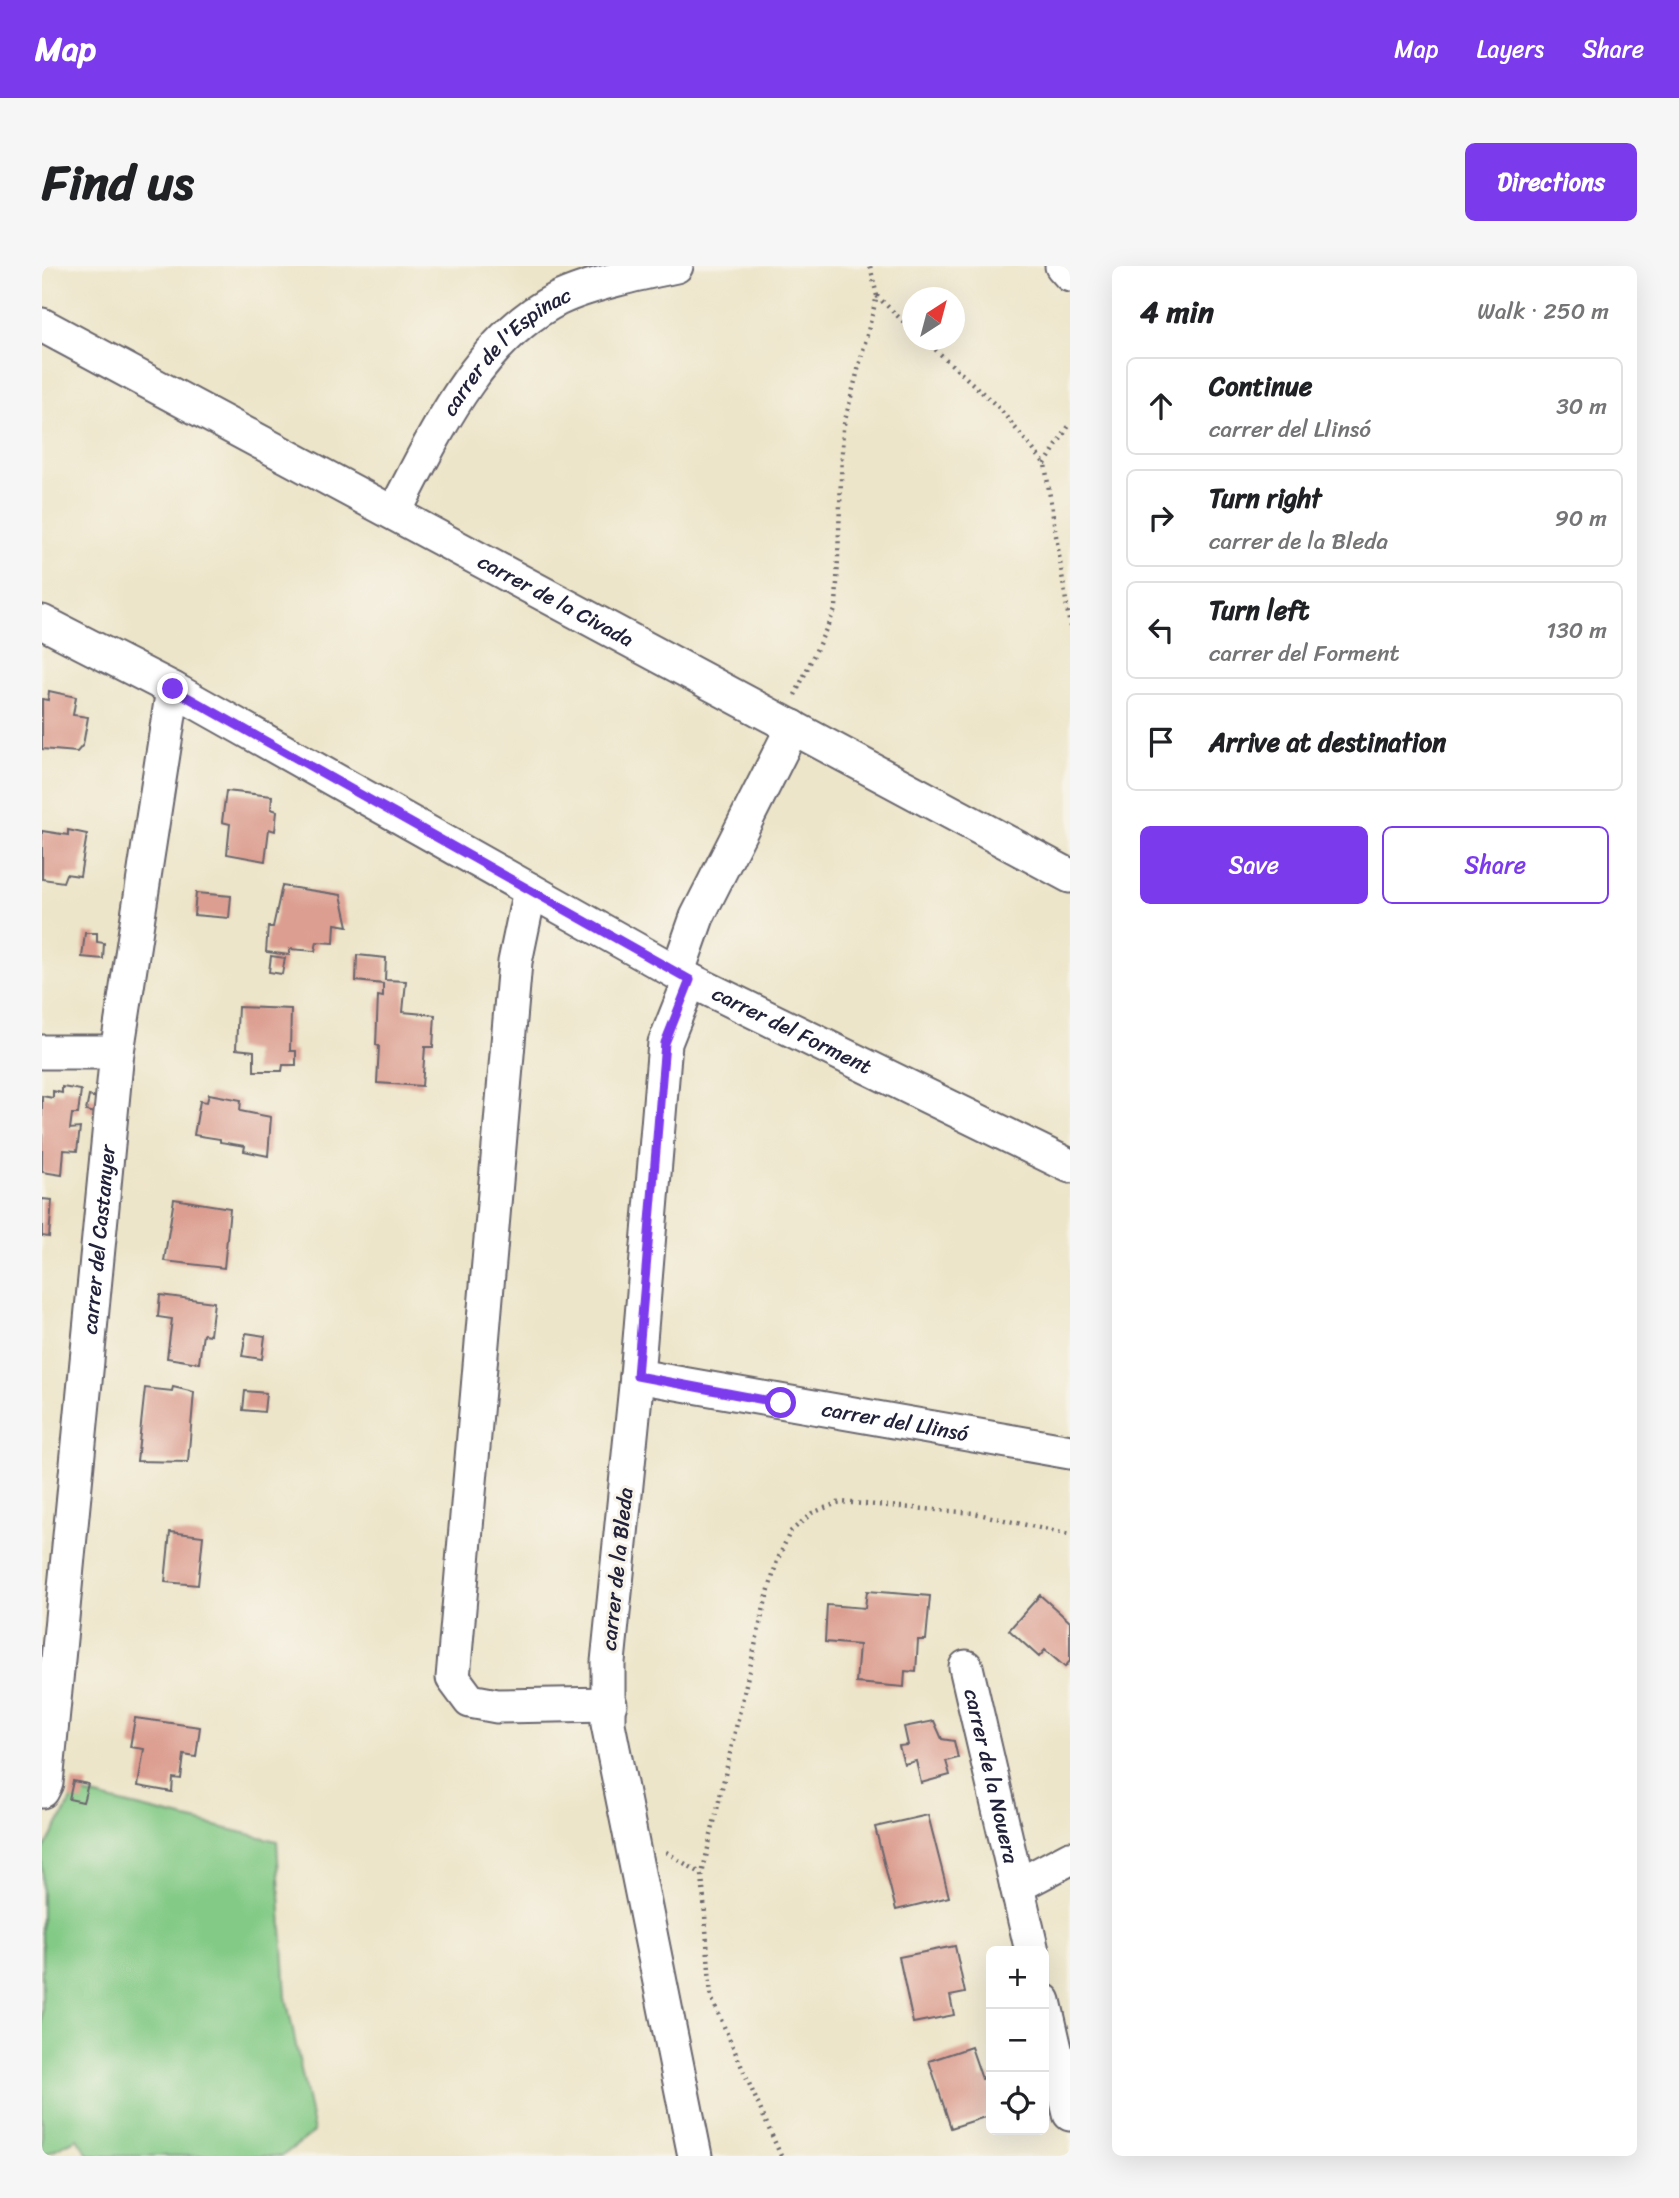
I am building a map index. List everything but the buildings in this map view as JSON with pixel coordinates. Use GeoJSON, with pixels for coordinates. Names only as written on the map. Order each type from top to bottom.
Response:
{"type":"FeatureCollection","features":[{"type":"Feature","properties":{"kind":"street","name":"carrer de l'Espinac"},"geometry":{"type":"LineString","coordinates":[[394,513],[448,410],[498,342],[558,299],[640,273],[676,266]]}},
{"type":"Feature","properties":{"kind":"street"},"geometry":{"type":"LineString","coordinates":[[1062,266],[1070,275]]}},
{"type":"Feature","properties":{"kind":"street","name":"carrer de la Civada"},"geometry":{"type":"LineString","coordinates":[[42,325],[1070,876]]}},
{"type":"Feature","properties":{"kind":"street","name":"carrer del Forment"},"geometry":{"type":"LineString","coordinates":[[42,622],[173,689],[684,976],[1070,1166]]}},
{"type":"Feature","properties":{"kind":"street","name":"carrer del Castanyer"},"geometry":{"type":"LineString","coordinates":[[42,1791],[46,1783],[117,1052],[173,689]]}},
{"type":"Feature","properties":{"kind":"street","name":"carrer de la Bleda"},"geometry":{"type":"LineString","coordinates":[[695,2156],[608,1724],[608,1662],[637,1376],[665,1043],[697,917],[787,723]]}},
{"type":"Feature","properties":{"kind":"street"},"geometry":{"type":"LineString","coordinates":[[530,890],[515,962],[453,1678],[470,1701],[497,1706],[610,1704]]}},
{"type":"Feature","properties":{"kind":"street"},"geometry":{"type":"LineString","coordinates":[[42,1052],[117,1052]]}},
{"type":"Feature","properties":{"kind":"street","name":"carrer del Llinsó"},"geometry":{"type":"LineString","coordinates":[[637,1376],[1070,1452]]}},
{"type":"Feature","properties":{"kind":"street","name":"carrer de la Nouera"},"geometry":{"type":"LineString","coordinates":[[966,1667],[1031,1946]]}},
{"type":"Feature","properties":{"kind":"street","name":"carrer de la Nouera"},"geometry":{"type":"LineString","coordinates":[[1017,1886],[1070,1858]]}},
{"type":"Feature","properties":{"kind":"street"},"geometry":{"type":"LineString","coordinates":[[1046,2009],[1070,2114]]}},
{"type":"Feature","properties":{"kind":"path"},"geometry":{"type":"LineString","coordinates":[[787,723],[799,689],[836,608],[843,428],[877,296],[870,266]]}},
{"type":"Feature","properties":{"kind":"path"},"geometry":{"type":"LineString","coordinates":[[877,296],[902,320]]}},
{"type":"Feature","properties":{"kind":"path"},"geometry":{"type":"LineString","coordinates":[[936,350],[999,408],[1045,464],[1070,627]]}},
{"type":"Feature","properties":{"kind":"path"},"geometry":{"type":"LineString","coordinates":[[1045,464],[1070,424]]}},
{"type":"Feature","properties":{"kind":"path"},"geometry":{"type":"LineString","coordinates":[[781,2156],[711,1997],[702,1874],[764,1607],[777,1561],[790,1532],[812,1513],[840,1502],[974,1513],[1070,1535]]}},
{"type":"Feature","properties":{"kind":"green space"},"geometry":{"type":"Polygon","coordinates":[[[76,1792],[277,1841],[286,1997],[314,2132],[282,2156],[89,2156],[77,2138],[42,2156],[42,1853],[76,1792]]]}},
{"type":"Feature","properties":{"kind":"route"},"geometry":{"type":"LineString","coordinates":[[173,689],[690,980],[665,1043],[637,1376],[781,1403]]}}]}
